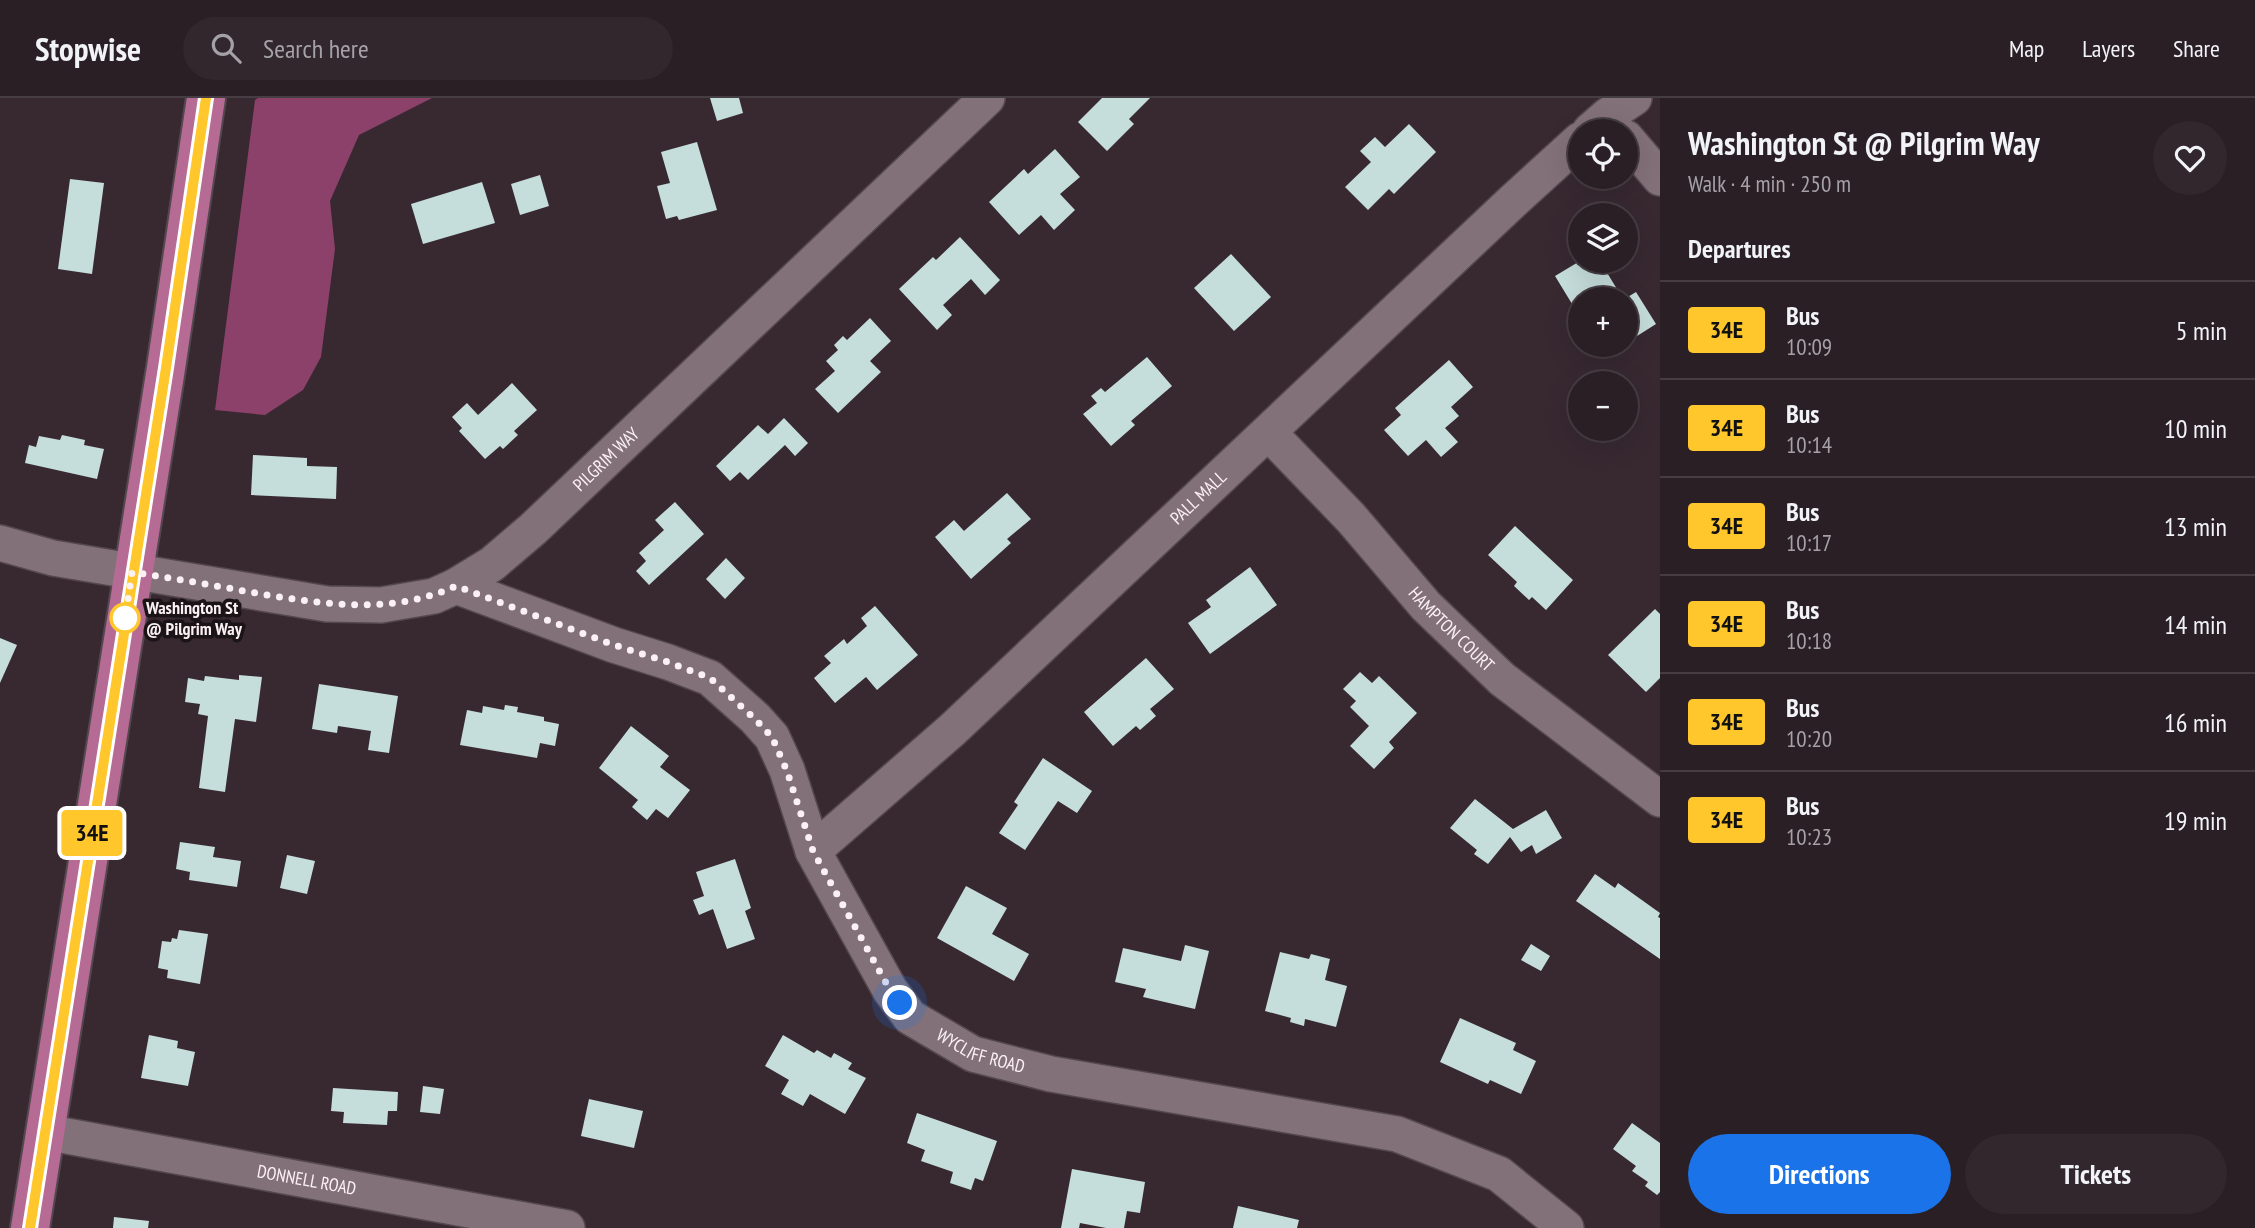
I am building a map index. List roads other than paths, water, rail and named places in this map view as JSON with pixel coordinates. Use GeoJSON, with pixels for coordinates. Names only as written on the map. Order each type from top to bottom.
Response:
{"type":"FeatureCollection","features":[{"type":"Feature","properties":{"kind":"main road"},"geometry":{"type":"LineString","coordinates":[[30,1228],[206,98]]}},
{"type":"Feature","properties":{"kind":"street","name":"PILGRIM WAY"},"geometry":{"type":"LineString","coordinates":[[0,543],[53,558],[327,604],[381,605],[434,596],[492,564],[533,529],[987,98]]}},
{"type":"Feature","properties":{"kind":"street","name":"PALL MALL"},"geometry":{"type":"LineString","coordinates":[[813,851],[952,730],[1568,151]]}},
{"type":"Feature","properties":{"kind":"street"},"geometry":{"type":"LineString","coordinates":[[1638,151],[1660,178]]}},
{"type":"Feature","properties":{"kind":"street","name":"HAMPTON COURT"},"geometry":{"type":"LineString","coordinates":[[1269,433],[1351,518],[1426,606],[1502,679],[1660,799]]}},
{"type":"Feature","properties":{"kind":"street","name":"WYCLIFF ROAD"},"geometry":{"type":"LineString","coordinates":[[456,586],[710,678],[772,737],[787,771],[813,851],[890,990],[910,1017],[973,1054],[1051,1074],[1397,1134],[1499,1174],[1566,1228]]}},
{"type":"Feature","properties":{"kind":"street","name":"DONNELL ROAD"},"geometry":{"type":"LineString","coordinates":[[45,1132],[567,1228]]}},
{"type":"Feature","properties":{"kind":"place","name":"Washington St @ Pilgrim Way"},"geometry":{"type":"Point","coordinates":[125,618]}}]}
